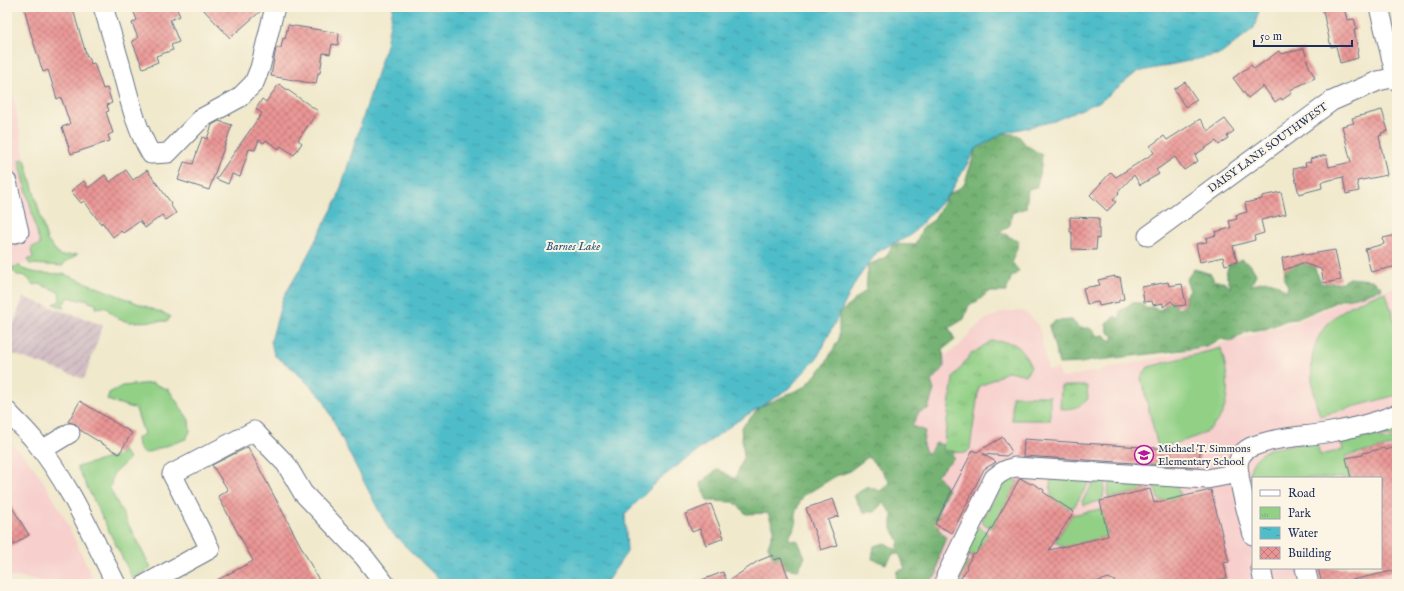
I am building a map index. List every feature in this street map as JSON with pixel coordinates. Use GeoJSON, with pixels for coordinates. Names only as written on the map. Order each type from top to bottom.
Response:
{"type":"FeatureCollection","features":[{"type":"Feature","properties":{"kind":"street"},"geometry":{"type":"LineString","coordinates":[[104,7],[133,112],[151,154],[168,153],[202,118],[239,98],[254,83],[260,68],[276,7]]}},
{"type":"Feature","properties":{"kind":"street"},"geometry":{"type":"LineString","coordinates":[[1379,7],[1396,79]]}},
{"type":"Feature","properties":{"kind":"street","name":"DAISY LANE SOUTHWEST"},"geometry":{"type":"LineString","coordinates":[[1148,236],[1332,101],[1378,81],[1396,79]]}},
{"type":"Feature","properties":{"kind":"street"},"geometry":{"type":"LineString","coordinates":[[7,182],[18,232],[7,235]]}},
{"type":"Feature","properties":{"kind":"street"},"geometry":{"type":"LineString","coordinates":[[7,411],[34,439],[65,485],[116,584]]}},
{"type":"Feature","properties":{"kind":"street"},"geometry":{"type":"LineString","coordinates":[[1252,530],[1239,473],[1239,462],[1242,453],[1250,448],[1272,441],[1356,427],[1397,414]]}},
{"type":"Feature","properties":{"kind":"street"},"geometry":{"type":"LineString","coordinates":[[146,584],[210,550],[172,474],[254,431],[286,464],[303,493],[364,557],[385,584]]}},
{"type":"Feature","properties":{"kind":"street"},"geometry":{"type":"LineString","coordinates":[[42,450],[70,433]]}},
{"type":"Feature","properties":{"kind":"street"},"geometry":{"type":"LineString","coordinates":[[946,584],[946,576],[994,478],[1006,469],[1015,467],[1207,479],[1239,473]]}},
{"type":"Feature","properties":{"kind":"street"},"geometry":{"type":"LineString","coordinates":[[1261,569],[1264,584]]}},
{"type":"Feature","properties":{"kind":"street"},"geometry":{"type":"LineString","coordinates":[[1306,569],[1309,584]]}},
{"type":"Feature","properties":{"kind":"shaded area"},"geometry":{"type":"Polygon","coordinates":[[[7,61],[25,159],[51,257],[19,265],[17,267],[7,266],[7,61]]]}},
{"type":"Feature","properties":{"kind":"shaded area","name":"Michael T. Simmons Elementary School"},"geometry":{"type":"Polygon","coordinates":[[[1397,287],[1397,584],[924,584],[886,433],[920,374],[960,345],[972,331],[986,319],[1003,312],[1013,311],[1023,311],[1030,316],[1036,322],[1040,331],[1048,370],[1058,369],[1061,378],[1210,347],[1291,324],[1346,300],[1397,287]]]}},
{"type":"Feature","properties":{"kind":"shaded area"},"geometry":{"type":"Polygon","coordinates":[[[23,297],[103,325],[84,379],[7,352],[7,343],[23,297]]]}},
{"type":"Feature","properties":{"kind":"shaded area"},"geometry":{"type":"Polygon","coordinates":[[[7,439],[29,461],[46,485],[64,517],[93,578],[99,584],[54,584],[24,578],[7,577],[7,439]]]}},
{"type":"Feature","properties":{"kind":"green space"},"geometry":{"type":"Polygon","coordinates":[[[1003,133],[1018,135],[1026,145],[1042,155],[1040,175],[1036,188],[1028,190],[1026,208],[1012,213],[1010,225],[998,234],[1005,234],[1019,242],[1012,262],[1019,271],[1011,278],[1006,292],[988,292],[978,301],[969,305],[964,319],[949,328],[955,340],[943,349],[944,367],[931,381],[934,390],[928,409],[919,412],[912,426],[925,431],[923,445],[927,454],[936,443],[949,446],[954,458],[937,475],[948,489],[939,509],[938,528],[946,538],[940,552],[937,574],[927,584],[917,582],[895,584],[897,571],[905,569],[900,555],[894,553],[886,564],[872,559],[874,546],[885,543],[897,550],[899,541],[892,529],[892,514],[883,502],[875,512],[863,512],[854,496],[867,486],[880,491],[890,483],[882,471],[868,457],[848,472],[836,476],[803,496],[795,513],[796,525],[788,539],[798,541],[805,557],[798,570],[785,568],[781,558],[774,560],[768,546],[774,529],[768,513],[746,514],[734,502],[707,501],[700,483],[718,469],[735,479],[744,457],[741,428],[760,407],[806,386],[825,364],[839,339],[839,314],[866,290],[868,265],[886,257],[893,244],[915,245],[923,227],[934,220],[947,196],[964,185],[976,149],[1003,133]]]}},
{"type":"Feature","properties":{"kind":"green space"},"geometry":{"type":"Polygon","coordinates":[[[25,159],[47,240],[58,254],[62,256],[78,254],[63,264],[63,266],[30,264],[27,260],[33,258],[31,250],[32,247],[40,245],[19,160],[25,159]]]}},
{"type":"Feature","properties":{"kind":"green space"},"geometry":{"type":"Polygon","coordinates":[[[1240,259],[1250,264],[1256,274],[1251,286],[1256,283],[1270,281],[1278,284],[1286,291],[1288,286],[1284,279],[1285,269],[1302,263],[1314,267],[1322,284],[1342,282],[1349,278],[1372,280],[1382,287],[1382,289],[1357,297],[1343,299],[1297,319],[1287,320],[1266,329],[1248,331],[1231,341],[1221,339],[1206,346],[1191,349],[1081,363],[1059,364],[1049,326],[1055,321],[1072,320],[1079,328],[1090,328],[1098,336],[1104,335],[1111,341],[1114,336],[1108,332],[1106,323],[1115,316],[1120,319],[1120,311],[1132,303],[1141,303],[1147,309],[1151,307],[1160,310],[1171,301],[1178,309],[1186,305],[1185,296],[1190,290],[1186,280],[1194,269],[1211,274],[1214,281],[1222,281],[1231,288],[1226,274],[1229,264],[1237,262],[1240,259]]]}},
{"type":"Feature","properties":{"kind":"green space"},"geometry":{"type":"Polygon","coordinates":[[[19,265],[22,269],[37,273],[64,274],[170,316],[168,321],[129,322],[118,319],[105,307],[96,308],[96,304],[89,302],[87,299],[79,300],[69,297],[63,304],[64,308],[54,304],[60,301],[59,292],[39,284],[32,284],[26,277],[17,275],[9,267],[17,267],[19,265]]]}},
{"type":"Feature","properties":{"kind":"green space"},"geometry":{"type":"Polygon","coordinates":[[[1386,292],[1397,331],[1397,395],[1320,416],[1312,381],[1313,354],[1319,335],[1343,310],[1364,299],[1386,292]]]}},
{"type":"Feature","properties":{"kind":"green space"},"geometry":{"type":"Polygon","coordinates":[[[991,341],[1007,342],[1016,345],[1020,348],[1031,367],[1026,375],[1009,371],[979,387],[970,449],[964,453],[943,450],[953,378],[970,355],[991,341]]]}},
{"type":"Feature","properties":{"kind":"green space"},"geometry":{"type":"Polygon","coordinates":[[[1221,348],[1226,371],[1227,394],[1221,415],[1215,424],[1200,435],[1158,447],[1141,378],[1148,367],[1221,348]]]}},
{"type":"Feature","properties":{"kind":"green space"},"geometry":{"type":"Polygon","coordinates":[[[152,383],[169,390],[189,420],[190,431],[186,439],[146,453],[142,452],[138,446],[137,438],[144,434],[136,409],[107,400],[109,393],[122,386],[152,383]]]}},
{"type":"Feature","properties":{"kind":"green space"},"geometry":{"type":"Polygon","coordinates":[[[1061,386],[1087,386],[1088,399],[1075,407],[1060,409],[1061,386]]]}},
{"type":"Feature","properties":{"kind":"green space"},"geometry":{"type":"Polygon","coordinates":[[[1012,396],[1050,396],[1050,420],[1012,420],[1012,396]]]}},
{"type":"Feature","properties":{"kind":"green space"},"geometry":{"type":"Polygon","coordinates":[[[1397,422],[1397,438],[1382,436],[1377,432],[1376,429],[1397,422]]]}},
{"type":"Feature","properties":{"kind":"green space"},"geometry":{"type":"Polygon","coordinates":[[[1373,429],[1376,436],[1384,439],[1395,440],[1397,441],[1397,445],[1346,456],[1351,477],[1252,477],[1252,495],[1250,471],[1252,465],[1261,454],[1269,449],[1316,441],[1320,455],[1343,450],[1340,437],[1373,429]]]}},
{"type":"Feature","properties":{"kind":"green space"},"geometry":{"type":"Polygon","coordinates":[[[122,449],[129,459],[113,474],[110,489],[151,568],[133,579],[77,467],[120,455],[122,449]]]}},
{"type":"Feature","properties":{"kind":"green space"},"geometry":{"type":"Polygon","coordinates":[[[1007,474],[1018,482],[992,528],[990,528],[981,522],[1007,474]]]}},
{"type":"Feature","properties":{"kind":"green space"},"geometry":{"type":"Polygon","coordinates":[[[1050,475],[1090,481],[1074,507],[1068,508],[1051,497],[1050,475]]]}},
{"type":"Feature","properties":{"kind":"green space"},"geometry":{"type":"Polygon","coordinates":[[[1103,479],[1105,482],[1103,498],[1100,501],[1083,505],[1082,501],[1095,480],[1103,479]]]}},
{"type":"Feature","properties":{"kind":"green space"},"geometry":{"type":"Polygon","coordinates":[[[1109,482],[1143,484],[1145,489],[1144,491],[1110,498],[1108,497],[1109,482]]]}},
{"type":"Feature","properties":{"kind":"green space"},"geometry":{"type":"Polygon","coordinates":[[[1176,483],[1180,495],[1178,498],[1162,501],[1158,499],[1155,488],[1151,485],[1176,483]]]}},
{"type":"Feature","properties":{"kind":"green space"},"geometry":{"type":"Polygon","coordinates":[[[1100,509],[1102,510],[1108,536],[1064,547],[1055,542],[1072,515],[1100,509]]]}},
{"type":"Feature","properties":{"kind":"green space"},"geometry":{"type":"Polygon","coordinates":[[[978,526],[987,532],[986,534],[988,535],[975,555],[973,554],[971,557],[965,554],[978,526]]]}},
{"type":"Feature","properties":{"kind":"green space"},"geometry":{"type":"Polygon","coordinates":[[[963,559],[968,562],[967,568],[961,578],[963,584],[951,584],[963,559]]]}},
{"type":"Feature","properties":{"kind":"water","name":"Barnes Lake"},"geometry":{"type":"Polygon","coordinates":[[[393,7],[1260,7],[1254,28],[1221,54],[1137,72],[1101,101],[1054,121],[1003,133],[976,149],[950,193],[910,236],[878,251],[856,281],[817,358],[787,390],[733,424],[661,478],[625,514],[627,552],[605,584],[444,584],[389,530],[323,399],[292,368],[274,355],[271,341],[283,298],[337,200],[386,45],[393,7]]]}},
{"type":"Feature","properties":{"kind":"building"},"geometry":{"type":"Polygon","coordinates":[[[24,7],[73,7],[87,57],[89,57],[91,64],[94,63],[103,89],[107,88],[112,103],[107,105],[109,111],[106,112],[113,133],[108,135],[110,141],[71,154],[62,127],[70,124],[61,97],[57,99],[48,70],[43,72],[24,7]]]}},
{"type":"Feature","properties":{"kind":"building"},"geometry":{"type":"Polygon","coordinates":[[[141,7],[176,7],[180,16],[170,20],[179,42],[171,45],[173,50],[156,56],[158,62],[143,68],[132,41],[138,38],[132,23],[137,20],[133,10],[141,7]]]}},
{"type":"Feature","properties":{"kind":"building"},"geometry":{"type":"Polygon","coordinates":[[[201,7],[264,7],[230,38],[201,7]]]}},
{"type":"Feature","properties":{"kind":"building"},"geometry":{"type":"Polygon","coordinates":[[[1322,7],[1344,7],[1347,20],[1354,19],[1357,29],[1354,30],[1358,58],[1340,63],[1336,46],[1331,47],[1322,7]]]}},
{"type":"Feature","properties":{"kind":"building"},"geometry":{"type":"Polygon","coordinates":[[[288,25],[339,33],[338,45],[332,44],[330,54],[323,53],[320,73],[318,73],[316,84],[271,76],[276,48],[281,48],[283,38],[285,39],[288,25]]]}},
{"type":"Feature","properties":{"kind":"building"},"geometry":{"type":"Polygon","coordinates":[[[1304,49],[1308,64],[1315,78],[1290,90],[1292,93],[1282,100],[1281,98],[1275,102],[1263,86],[1248,98],[1233,78],[1251,65],[1254,69],[1279,51],[1281,54],[1304,49]]]}},
{"type":"Feature","properties":{"kind":"building"},"geometry":{"type":"Polygon","coordinates":[[[1185,82],[1197,100],[1185,107],[1174,89],[1185,82]]]}},
{"type":"Feature","properties":{"kind":"building"},"geometry":{"type":"Polygon","coordinates":[[[279,84],[318,111],[298,140],[302,143],[294,155],[281,146],[279,149],[266,140],[264,143],[259,140],[255,150],[249,149],[240,177],[232,174],[228,184],[216,179],[262,113],[256,109],[262,99],[266,102],[279,84]]]}},
{"type":"Feature","properties":{"kind":"building"},"geometry":{"type":"Polygon","coordinates":[[[1382,110],[1388,131],[1381,133],[1382,135],[1379,136],[1387,175],[1357,181],[1359,191],[1346,194],[1343,177],[1321,182],[1322,188],[1299,194],[1293,169],[1306,166],[1305,163],[1311,162],[1310,159],[1326,155],[1329,167],[1351,162],[1342,126],[1354,123],[1352,118],[1382,110]]]}},
{"type":"Feature","properties":{"kind":"building"},"geometry":{"type":"Polygon","coordinates":[[[1200,119],[1208,131],[1225,119],[1234,131],[1219,145],[1216,141],[1195,155],[1198,161],[1184,170],[1175,157],[1156,170],[1159,174],[1140,185],[1134,175],[1118,192],[1119,193],[1113,200],[1116,202],[1107,211],[1090,195],[1111,172],[1116,177],[1154,153],[1150,146],[1164,136],[1167,140],[1200,119]]]}},
{"type":"Feature","properties":{"kind":"building"},"geometry":{"type":"Polygon","coordinates":[[[219,121],[232,125],[209,190],[178,180],[184,162],[193,164],[202,137],[207,139],[212,125],[219,121]]]}},
{"type":"Feature","properties":{"kind":"building"},"geometry":{"type":"Polygon","coordinates":[[[126,170],[133,180],[147,170],[171,203],[170,204],[176,213],[166,220],[162,215],[145,228],[140,221],[123,233],[121,231],[113,237],[84,201],[81,203],[71,191],[84,181],[88,188],[105,175],[110,182],[126,170]]]}},
{"type":"Feature","properties":{"kind":"building"},"geometry":{"type":"Polygon","coordinates":[[[1281,192],[1286,214],[1261,220],[1264,233],[1254,236],[1255,240],[1233,246],[1237,262],[1225,265],[1223,257],[1200,262],[1196,244],[1207,242],[1206,238],[1216,235],[1215,232],[1231,228],[1229,221],[1237,219],[1236,215],[1247,212],[1245,203],[1262,199],[1262,196],[1281,192]]]}},
{"type":"Feature","properties":{"kind":"building"},"geometry":{"type":"Polygon","coordinates":[[[1070,217],[1099,218],[1099,239],[1097,238],[1096,250],[1072,249],[1070,217]]]}},
{"type":"Feature","properties":{"kind":"building"},"geometry":{"type":"Polygon","coordinates":[[[1397,235],[1397,266],[1371,272],[1365,249],[1384,244],[1383,238],[1397,235]]]}},
{"type":"Feature","properties":{"kind":"building"},"geometry":{"type":"Polygon","coordinates":[[[1335,250],[1341,280],[1324,283],[1321,269],[1302,263],[1284,270],[1282,258],[1304,253],[1305,255],[1335,250]]]}},
{"type":"Feature","properties":{"kind":"building"},"geometry":{"type":"Polygon","coordinates":[[[1115,276],[1115,278],[1120,277],[1124,299],[1119,300],[1119,302],[1099,306],[1098,302],[1087,304],[1083,288],[1100,285],[1098,280],[1115,276]]]}},
{"type":"Feature","properties":{"kind":"building"},"geometry":{"type":"Polygon","coordinates":[[[1168,282],[1169,286],[1182,284],[1186,305],[1176,306],[1171,301],[1163,307],[1163,303],[1153,305],[1152,301],[1144,302],[1142,287],[1168,282]]]}},
{"type":"Feature","properties":{"kind":"building"},"geometry":{"type":"Polygon","coordinates":[[[80,401],[132,433],[119,454],[80,430],[76,424],[68,422],[80,401]]]}},
{"type":"Feature","properties":{"kind":"building"},"geometry":{"type":"Polygon","coordinates":[[[1003,437],[1012,452],[1006,456],[983,454],[996,462],[984,469],[952,533],[935,524],[973,450],[977,452],[1003,437]]]}},
{"type":"Feature","properties":{"kind":"building"},"geometry":{"type":"Polygon","coordinates":[[[1024,439],[1200,451],[1199,467],[1023,456],[1024,439]]]}},
{"type":"Feature","properties":{"kind":"building"},"geometry":{"type":"Polygon","coordinates":[[[248,447],[321,584],[210,584],[253,561],[218,496],[228,490],[212,465],[248,447]]]}},
{"type":"Feature","properties":{"kind":"building"},"geometry":{"type":"Polygon","coordinates":[[[1397,447],[1397,570],[1334,584],[1322,584],[1318,569],[1382,569],[1382,477],[1351,477],[1346,458],[1363,455],[1363,453],[1384,448],[1385,450],[1397,447]]]}},
{"type":"Feature","properties":{"kind":"building"},"geometry":{"type":"Polygon","coordinates":[[[1020,478],[1044,490],[1043,492],[1074,512],[1049,550],[1108,536],[1100,501],[1150,489],[1154,503],[1211,490],[1229,562],[1224,563],[1227,578],[1199,584],[1119,584],[1109,578],[1089,584],[971,584],[961,578],[967,568],[966,567],[973,554],[975,555],[988,535],[1020,478]]]}},
{"type":"Feature","properties":{"kind":"building"},"geometry":{"type":"Polygon","coordinates":[[[7,499],[29,535],[7,549],[7,499]]]}},
{"type":"Feature","properties":{"kind":"building"},"geometry":{"type":"Polygon","coordinates":[[[833,499],[839,516],[828,520],[837,545],[821,550],[806,508],[833,499]]]}},
{"type":"Feature","properties":{"kind":"building"},"geometry":{"type":"Polygon","coordinates":[[[711,504],[724,538],[706,545],[700,529],[692,532],[685,514],[711,504]]]}},
{"type":"Feature","properties":{"kind":"building"},"geometry":{"type":"Polygon","coordinates":[[[773,555],[774,560],[781,558],[791,584],[694,583],[723,572],[727,582],[758,561],[773,555]]]}},
{"type":"Feature","properties":{"kind":"place","name":"Michael T. Simmons Elementary School"},"geometry":{"type":"Point","coordinates":[1144,455]}}]}
